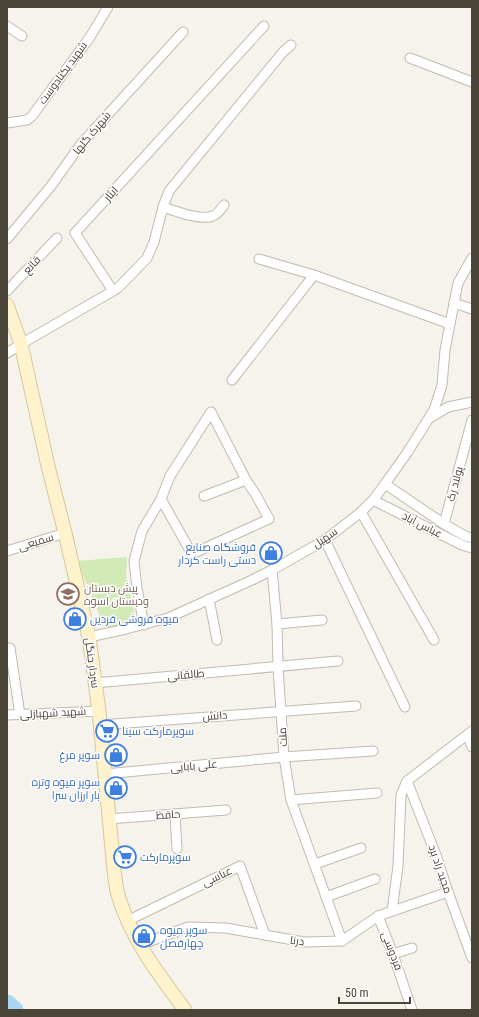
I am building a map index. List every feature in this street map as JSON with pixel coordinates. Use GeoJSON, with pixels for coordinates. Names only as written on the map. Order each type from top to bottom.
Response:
{"type":"FeatureCollection","features":[{"type":"Feature","properties":{"kind":"main road","name":"سردار جنگل"},"geometry":{"type":"LineString","coordinates":[[7,305],[9,319],[21,344],[46,459],[89,637],[99,711],[114,870],[118,896],[127,921],[140,945],[185,1010]]}},
{"type":"Feature","properties":{"kind":"street","name":"شهید یکتادوست"},"geometry":{"type":"LineString","coordinates":[[7,123],[27,120],[32,116],[90,37],[108,7]]}},
{"type":"Feature","properties":{"kind":"street"},"geometry":{"type":"LineString","coordinates":[[7,26],[22,36]]}},
{"type":"Feature","properties":{"kind":"street","name":"ایثار"},"geometry":{"type":"LineString","coordinates":[[113,292],[75,233],[264,26]]}},
{"type":"Feature","properties":{"kind":"street","name":"شهرک گلها"},"geometry":{"type":"LineString","coordinates":[[7,239],[51,186],[81,144],[183,32]]}},
{"type":"Feature","properties":{"kind":"street"},"geometry":{"type":"LineString","coordinates":[[7,353],[113,292],[147,258],[154,242],[163,207],[169,191],[283,52],[291,45]]}},
{"type":"Feature","properties":{"kind":"street"},"geometry":{"type":"LineString","coordinates":[[410,58],[472,82]]}},
{"type":"Feature","properties":{"kind":"street"},"geometry":{"type":"LineString","coordinates":[[163,207],[197,217],[206,218],[214,216],[224,205]]}},
{"type":"Feature","properties":{"kind":"street","name":"قانع"},"geometry":{"type":"LineString","coordinates":[[7,291],[56,238]]}},
{"type":"Feature","properties":{"kind":"street","name":"سهیل"},"geometry":{"type":"LineString","coordinates":[[89,637],[168,618],[272,570],[326,540],[361,512],[373,500],[385,484],[434,410],[442,385],[445,350],[458,283],[472,258]]}},
{"type":"Feature","properties":{"kind":"street"},"geometry":{"type":"LineString","coordinates":[[259,259],[314,274],[450,324]]}},
{"type":"Feature","properties":{"kind":"street"},"geometry":{"type":"LineString","coordinates":[[232,380],[314,274]]}},
{"type":"Feature","properties":{"kind":"street"},"geometry":{"type":"LineString","coordinates":[[454,303],[472,310]]}},
{"type":"Feature","properties":{"kind":"street"},"geometry":{"type":"LineString","coordinates":[[430,418],[448,407],[472,402]]}},
{"type":"Feature","properties":{"kind":"street"},"geometry":{"type":"LineString","coordinates":[[144,625],[137,588],[134,561],[142,531],[161,498],[170,476],[211,412],[246,480],[269,519],[192,554],[161,498]]}},
{"type":"Feature","properties":{"kind":"street","name":"پولاد رک"},"geometry":{"type":"LineString","coordinates":[[444,524],[472,420]]}},
{"type":"Feature","properties":{"kind":"street"},"geometry":{"type":"LineString","coordinates":[[204,496],[246,480]]}},
{"type":"Feature","properties":{"kind":"street","name":"عباس آباد"},"geometry":{"type":"LineString","coordinates":[[385,484],[444,524],[465,536],[472,538]]}},
{"type":"Feature","properties":{"kind":"street","name":"عباس آباد"},"geometry":{"type":"LineString","coordinates":[[373,500],[462,545],[472,548]]}},
{"type":"Feature","properties":{"kind":"street"},"geometry":{"type":"LineString","coordinates":[[361,512],[434,640]]}},
{"type":"Feature","properties":{"kind":"street","name":"سمیعی"},"geometry":{"type":"LineString","coordinates":[[7,551],[65,533]]}},
{"type":"Feature","properties":{"kind":"street"},"geometry":{"type":"LineString","coordinates":[[326,540],[405,707]]}},
{"type":"Feature","properties":{"kind":"street","name":"ملت"},"geometry":{"type":"LineString","coordinates":[[272,570],[277,624],[278,667],[284,757],[291,800],[342,942]]}},
{"type":"Feature","properties":{"kind":"street"},"geometry":{"type":"LineString","coordinates":[[209,599],[217,640]]}},
{"type":"Feature","properties":{"kind":"street"},"geometry":{"type":"LineString","coordinates":[[277,624],[322,620]]}},
{"type":"Feature","properties":{"kind":"street"},"geometry":{"type":"LineString","coordinates":[[10,648],[20,715]]}},
{"type":"Feature","properties":{"kind":"street","name":"طالقانی"},"geometry":{"type":"LineString","coordinates":[[95,683],[338,661]]}},
{"type":"Feature","properties":{"kind":"street","name":"دانش"},"geometry":{"type":"LineString","coordinates":[[100,725],[356,706]]}},
{"type":"Feature","properties":{"kind":"street","name":"شهید شهبازلی"},"geometry":{"type":"LineString","coordinates":[[7,716],[99,711]]}},
{"type":"Feature","properties":{"kind":"street"},"geometry":{"type":"LineString","coordinates":[[392,911],[398,866],[401,795],[407,781],[470,733],[472,747]]}},
{"type":"Feature","properties":{"kind":"street","name":"علی بابایی"},"geometry":{"type":"LineString","coordinates":[[105,774],[373,750]]}},
{"type":"Feature","properties":{"kind":"street","name":"مجید راد برد"},"geometry":{"type":"LineString","coordinates":[[407,781],[436,855],[472,958]]}},
{"type":"Feature","properties":{"kind":"street"},"geometry":{"type":"LineString","coordinates":[[291,800],[377,793]]}},
{"type":"Feature","properties":{"kind":"street","name":"حافظ"},"geometry":{"type":"LineString","coordinates":[[109,819],[226,810]]}},
{"type":"Feature","properties":{"kind":"street"},"geometry":{"type":"LineString","coordinates":[[175,814],[177,849]]}},
{"type":"Feature","properties":{"kind":"street"},"geometry":{"type":"LineString","coordinates":[[315,864],[361,848]]}},
{"type":"Feature","properties":{"kind":"street","name":"عباسی"},"geometry":{"type":"LineString","coordinates":[[127,921],[240,866],[265,935]]}},
{"type":"Feature","properties":{"kind":"street"},"geometry":{"type":"LineString","coordinates":[[326,897],[375,879]]}},
{"type":"Feature","properties":{"kind":"street"},"geometry":{"type":"LineString","coordinates":[[342,942],[378,916],[448,892]]}},
{"type":"Feature","properties":{"kind":"street","name":"فردوسی"},"geometry":{"type":"LineString","coordinates":[[378,916],[394,954],[412,1010]]}},
{"type":"Feature","properties":{"kind":"street","name":"درنا"},"geometry":{"type":"LineString","coordinates":[[140,945],[188,927],[226,928],[304,942],[342,942]]}},
{"type":"Feature","properties":{"kind":"street"},"geometry":{"type":"LineString","coordinates":[[394,954],[412,948]]}},
{"type":"Feature","properties":{"kind":"green space"},"geometry":{"type":"Polygon","coordinates":[[[127,557],[126,576],[137,622],[107,633],[77,561],[127,557]]]}},
{"type":"Feature","properties":{"kind":"waterway"},"geometry":{"type":"LineString","coordinates":[[7,1003],[15,1010]]}},
{"type":"Feature","properties":{"kind":"place","name":"فروشگاه صنایع دستی راست کردار"},"geometry":{"type":"Point","coordinates":[271,553]}},
{"type":"Feature","properties":{"kind":"place","name":"پیش دبستان ودبستان اسوه"},"geometry":{"type":"Point","coordinates":[68,594]}},
{"type":"Feature","properties":{"kind":"place","name":"میوه فروشی فردین"},"geometry":{"type":"Point","coordinates":[75,619]}},
{"type":"Feature","properties":{"kind":"place","name":"سوپرمارکت سینا"},"geometry":{"type":"Point","coordinates":[107,731]}},
{"type":"Feature","properties":{"kind":"place","name":"سوپر مرغ"},"geometry":{"type":"Point","coordinates":[116,755]}},
{"type":"Feature","properties":{"kind":"place","name":"سوپر میوه وتره بار ارزان سرا"},"geometry":{"type":"Point","coordinates":[116,788]}},
{"type":"Feature","properties":{"kind":"place","name":"سوپرمارکت"},"geometry":{"type":"Point","coordinates":[125,857]}},
{"type":"Feature","properties":{"kind":"place","name":"سوپر میوه چهارفصل"},"geometry":{"type":"Point","coordinates":[144,936]}}]}
